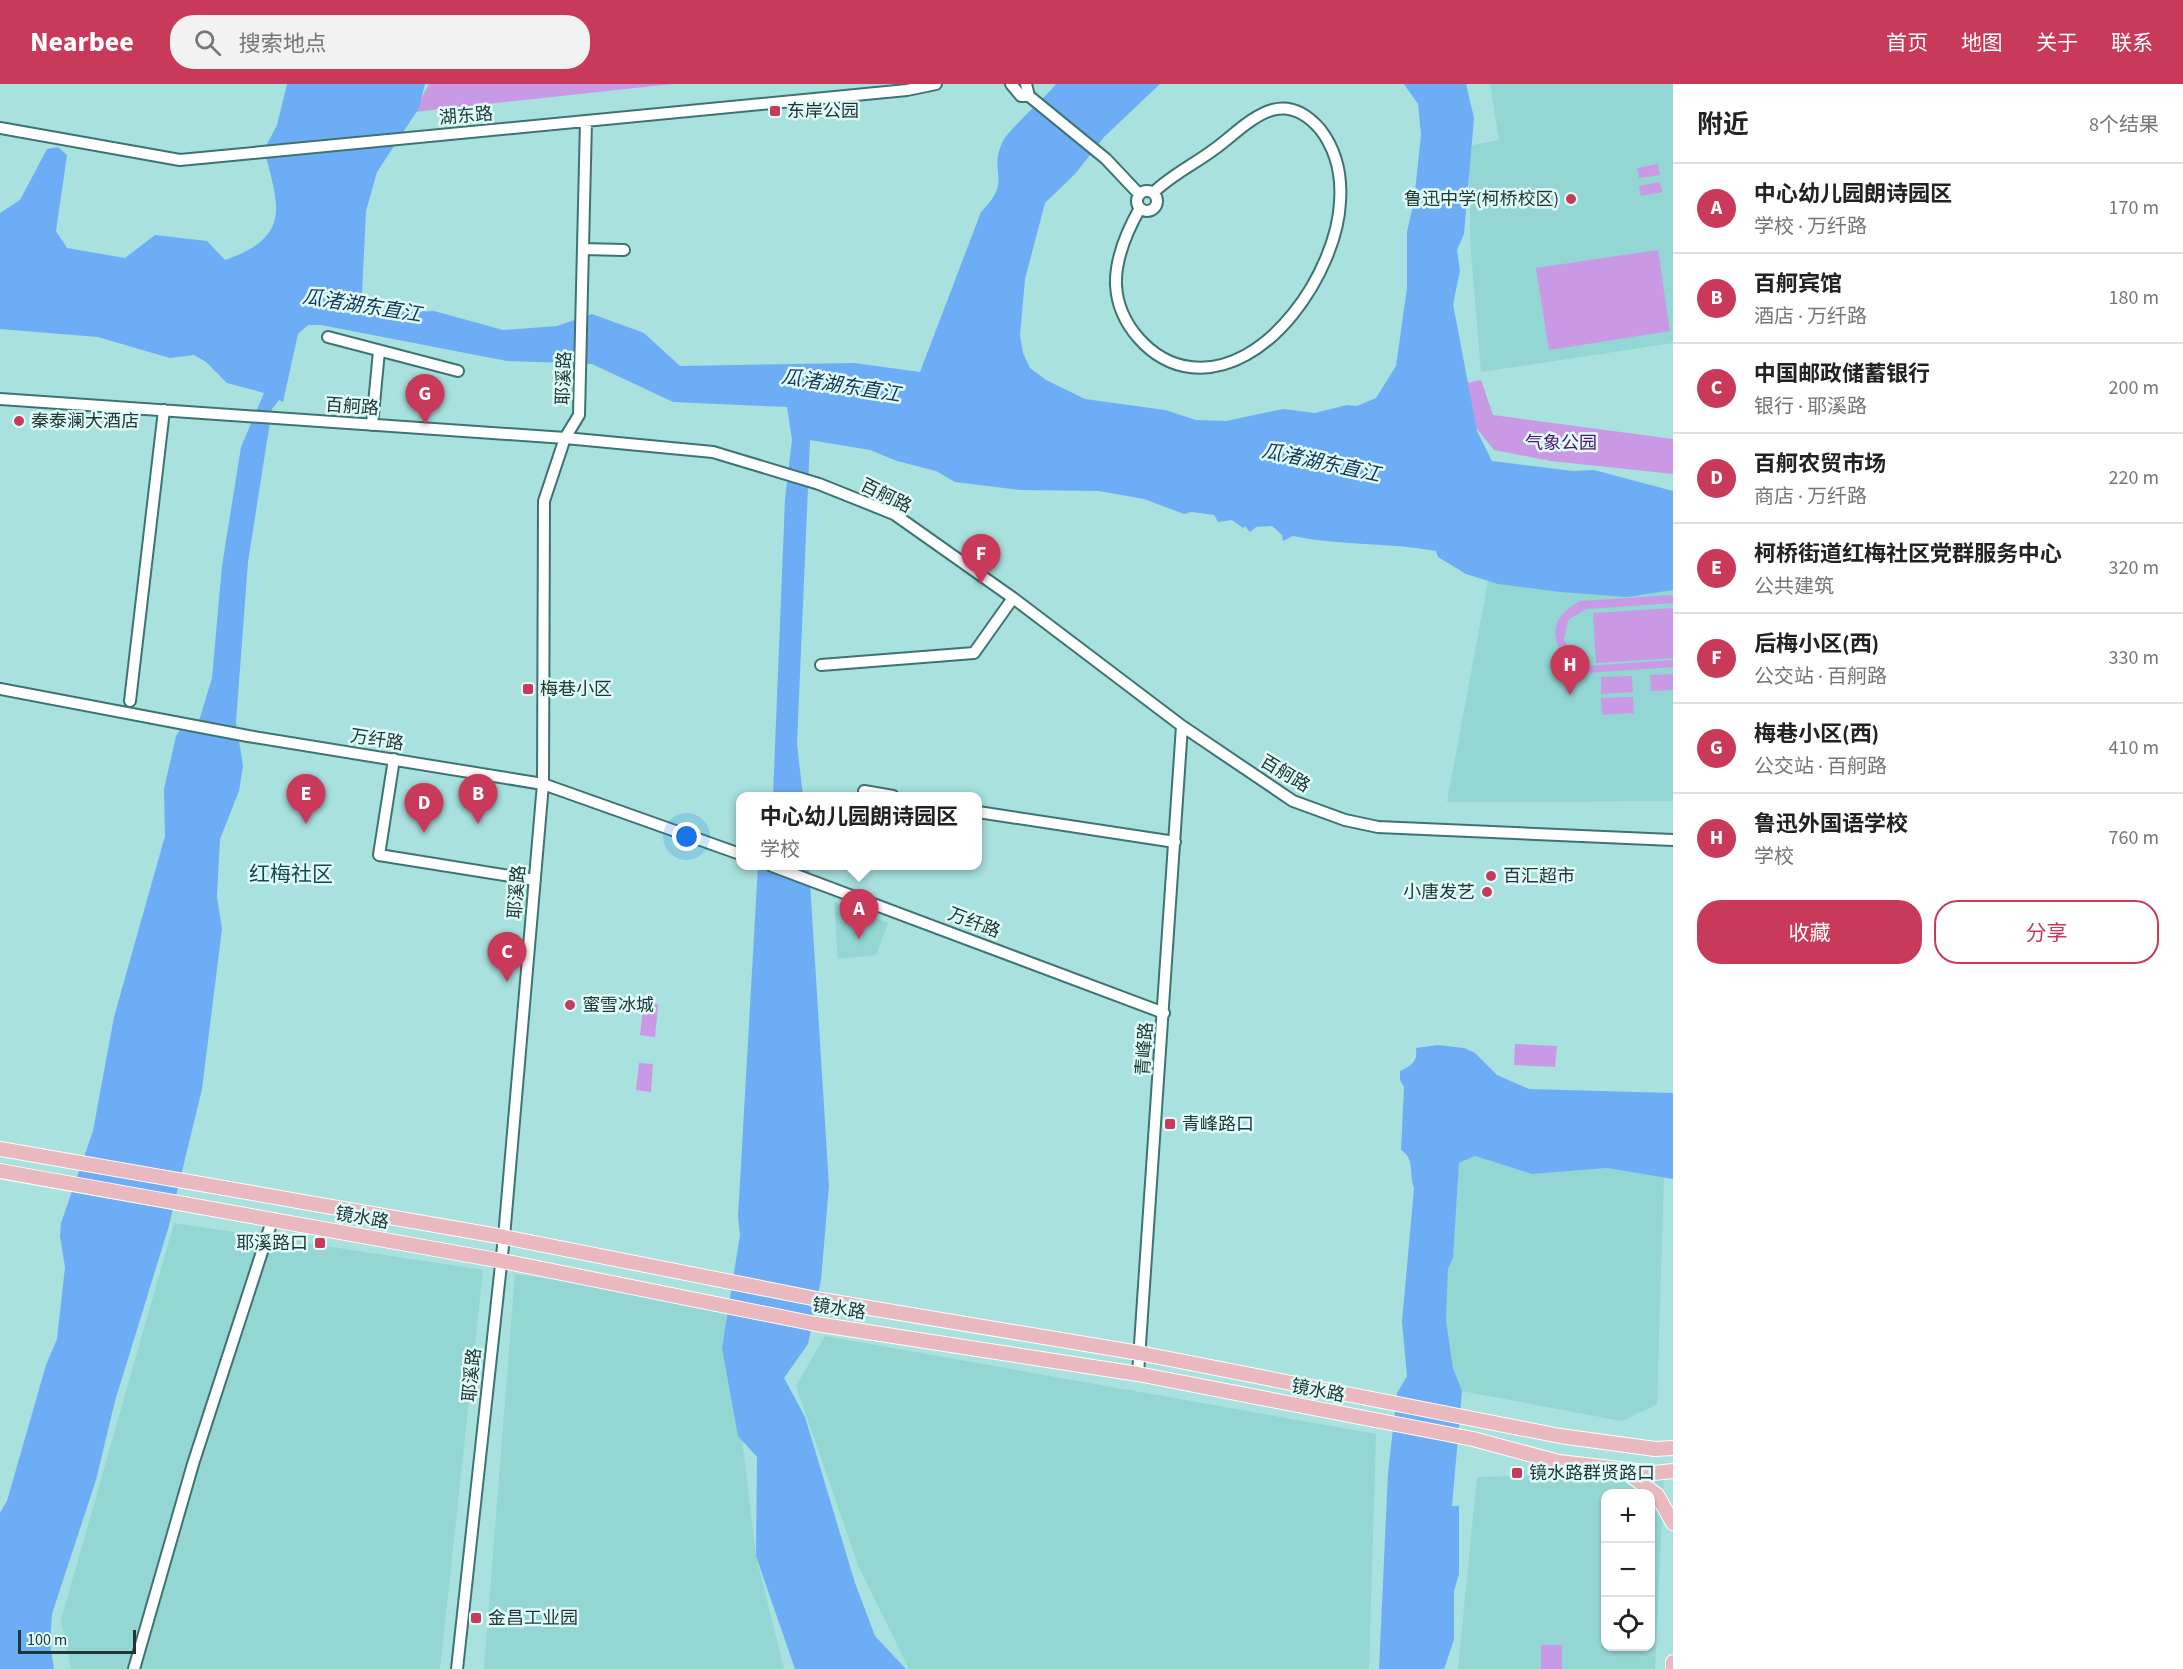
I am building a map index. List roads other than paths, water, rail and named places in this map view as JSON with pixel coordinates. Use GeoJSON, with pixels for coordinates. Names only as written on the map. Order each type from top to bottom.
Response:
{"type":"FeatureCollection","features":[{"type":"Feature","properties":{"kind":"main road","name":"镜水路"},"geometry":{"type":"LineString","coordinates":[[0,1149],[504,1237],[822,1300],[1139,1353],[1560,1436],[1655,1449],[1673,1448]]}},
{"type":"Feature","properties":{"kind":"main road","name":"镜水路"},"geometry":{"type":"LineString","coordinates":[[0,1171],[181,1205],[501,1260],[816,1323],[1138,1374],[1473,1439],[1558,1462],[1654,1473],[1673,1471]]}},
{"type":"Feature","properties":{"kind":"main road"},"geometry":{"type":"LineString","coordinates":[[1621,1469],[1657,1495],[1673,1523]]}},
{"type":"Feature","properties":{"kind":"main road"},"geometry":{"type":"LineString","coordinates":[[1673,1662],[1673,1669]]}},
{"type":"Feature","properties":{"kind":"street","name":"湖东路"},"geometry":{"type":"LineString","coordinates":[[0,128],[180,160],[908,90],[936,84]]}},
{"type":"Feature","properties":{"kind":"street"},"geometry":{"type":"LineString","coordinates":[[1011,84],[1021,96],[1032,99],[1106,159],[1139,194]]}},
{"type":"Feature","properties":{"kind":"street"},"geometry":{"type":"LineString","coordinates":[[1026,84],[1032,99]]}},
{"type":"Feature","properties":{"kind":"street"},"geometry":{"type":"LineString","coordinates":[[1140,208],[1127,231],[1119,260],[1116,286],[1130,326],[1153,352],[1169,361],[1191,367],[1215,365],[1244,355],[1269,338],[1288,321],[1314,286],[1329,255],[1338,224],[1341,181],[1332,149],[1315,122],[1295,108],[1274,107],[1244,122],[1217,147],[1168,180],[1153,193]]}},
{"type":"Feature","properties":{"kind":"street","name":"耶溪路"},"geometry":{"type":"LineString","coordinates":[[457,1669],[504,1237],[543,784],[544,501],[565,438],[579,415],[586,121]]}},
{"type":"Feature","properties":{"kind":"street"},"geometry":{"type":"LineString","coordinates":[[1147,191],[1153,193],[1157,199],[1155,208],[1146,211],[1140,208],[1137,202],[1139,194],[1147,191]]}},
{"type":"Feature","properties":{"kind":"street"},"geometry":{"type":"LineString","coordinates":[[583,249],[624,250]]}},
{"type":"Feature","properties":{"kind":"street"},"geometry":{"type":"LineString","coordinates":[[328,337],[458,370]]}},
{"type":"Feature","properties":{"kind":"street"},"geometry":{"type":"LineString","coordinates":[[372,425],[379,351]]}},
{"type":"Feature","properties":{"kind":"street","name":"百舸路"},"geometry":{"type":"LineString","coordinates":[[0,399],[565,438],[713,452],[819,484],[894,514],[1013,598],[1182,726],[1293,801],[1345,820],[1378,827],[1673,840]]}},
{"type":"Feature","properties":{"kind":"street"},"geometry":{"type":"LineString","coordinates":[[130,701],[164,410]]}},
{"type":"Feature","properties":{"kind":"street"},"geometry":{"type":"LineString","coordinates":[[821,665],[974,653],[1013,598]]}},
{"type":"Feature","properties":{"kind":"street","name":"万纤路"},"geometry":{"type":"LineString","coordinates":[[0,689],[248,736],[543,784],[736,852]]}},
{"type":"Feature","properties":{"kind":"street","name":"青峰路"},"geometry":{"type":"LineString","coordinates":[[1138,1374],[1182,726]]}},
{"type":"Feature","properties":{"kind":"street"},"geometry":{"type":"LineString","coordinates":[[394,759],[379,855],[535,880]]}},
{"type":"Feature","properties":{"kind":"street"},"geometry":{"type":"LineString","coordinates":[[864,791],[870,792]]}},
{"type":"Feature","properties":{"kind":"street"},"geometry":{"type":"LineString","coordinates":[[982,813],[1175,842]]}},
{"type":"Feature","properties":{"kind":"street","name":"万纤路"},"geometry":{"type":"LineString","coordinates":[[783,870],[1164,1013]]}},
{"type":"Feature","properties":{"kind":"street"},"geometry":{"type":"LineString","coordinates":[[134,1669],[193,1464],[272,1221]]}},
{"type":"Feature","properties":{"kind":"water","name":"瓜渚湖东直江"},"geometry":{"type":"Polygon","coordinates":[[[287,84],[425,84],[419,108],[377,172],[366,211],[361,314],[434,311],[503,330],[557,326],[592,314],[644,333],[680,366],[854,363],[920,372],[981,212],[996,192],[997,161],[1006,136],[1056,84],[1160,84],[1104,137],[1075,174],[1045,203],[1025,279],[1020,335],[1023,353],[1030,368],[1046,380],[1085,399],[1165,410],[1196,420],[1226,421],[1283,409],[1315,413],[1347,405],[1357,406],[1376,398],[1396,366],[1407,288],[1407,232],[1414,201],[1421,135],[1418,104],[1404,84],[1466,84],[1474,118],[1464,234],[1457,250],[1460,271],[1453,304],[1477,431],[1492,461],[1573,471],[1594,470],[1673,491],[1673,590],[1627,597],[1498,584],[1466,574],[1438,557],[1436,551],[1293,536],[1283,541],[1282,535],[1272,526],[1256,527],[1250,532],[1245,526],[1243,528],[1232,520],[1218,522],[1214,515],[1191,512],[1184,514],[1144,499],[1099,491],[1021,490],[955,482],[936,471],[897,461],[870,450],[810,440],[797,744],[803,792],[773,792],[785,499],[792,440],[787,407],[673,402],[592,364],[507,361],[321,325],[308,325],[298,334],[283,402],[279,400],[272,409],[248,562],[236,722],[243,766],[239,791],[220,839],[217,897],[222,929],[202,1089],[168,1229],[115,1401],[96,1480],[52,1614],[50,1644],[54,1669],[0,1669],[0,1513],[7,1501],[46,1365],[57,1339],[65,1267],[60,1236],[61,1223],[93,1131],[114,1017],[165,836],[164,789],[176,736],[181,728],[198,724],[212,678],[222,566],[241,447],[264,393],[227,383],[206,362],[194,355],[170,358],[98,337],[0,329],[0,213],[20,200],[47,149],[58,147],[67,155],[56,231],[67,248],[125,258],[155,235],[207,241],[225,260],[247,251],[271,230],[276,203],[264,150],[277,125],[287,84]]]}},
{"type":"Feature","properties":{"kind":"water"},"geometry":{"type":"Polygon","coordinates":[[[758,870],[809,870],[829,1186],[821,1280],[808,1344],[784,1378],[805,1417],[855,1583],[875,1636],[906,1669],[795,1669],[756,1556],[757,1457],[738,1436],[722,1348],[740,1235],[738,1217],[758,870]]]}},
{"type":"Feature","properties":{"kind":"water"},"geometry":{"type":"Polygon","coordinates":[[[1437,1045],[1464,1048],[1475,1053],[1497,1075],[1529,1089],[1673,1093],[1673,1179],[1607,1168],[1532,1174],[1475,1156],[1459,1163],[1453,1258],[1448,1269],[1446,1320],[1453,1368],[1462,1391],[1452,1506],[1459,1506],[1459,1574],[1454,1591],[1454,1640],[1444,1669],[1379,1669],[1388,1473],[1397,1393],[1407,1376],[1402,1322],[1414,1188],[1410,1162],[1401,1150],[1404,1087],[1400,1080],[1400,1071],[1413,1063],[1416,1048],[1437,1045]]]}},
{"type":"Feature","properties":{"kind":"place","name":"东岸公园"},"geometry":{"type":"Point","coordinates":[775,111]}},
{"type":"Feature","properties":{"kind":"place","name":"鲁迅中学(柯桥校区)"},"geometry":{"type":"Point","coordinates":[1571,199]}},
{"type":"Feature","properties":{"kind":"place","name":"秦泰澜大酒店"},"geometry":{"type":"Point","coordinates":[19,421]}},
{"type":"Feature","properties":{"kind":"place","name":"梅巷小区(西)"},"geometry":{"type":"Point","coordinates":[425,424]}},
{"type":"Feature","properties":{"kind":"place","name":"后梅小区(西)"},"geometry":{"type":"Point","coordinates":[981,584]}},
{"type":"Feature","properties":{"kind":"place","name":"梅巷小区"},"geometry":{"type":"Point","coordinates":[528,689]}},
{"type":"Feature","properties":{"kind":"place","name":"鲁迅外国语学校"},"geometry":{"type":"Point","coordinates":[1570,695]}},
{"type":"Feature","properties":{"kind":"place","name":"柯桥街道红梅社区党群服务中心"},"geometry":{"type":"Point","coordinates":[306,824]}},
{"type":"Feature","properties":{"kind":"place","name":"百舸宾馆"},"geometry":{"type":"Point","coordinates":[478,824]}},
{"type":"Feature","properties":{"kind":"place","name":"百舸农贸市场"},"geometry":{"type":"Point","coordinates":[424,833]}},
{"type":"Feature","properties":{"kind":"place","name":"百汇超市"},"geometry":{"type":"Point","coordinates":[1491,876]}},
{"type":"Feature","properties":{"kind":"place","name":"小唐发艺"},"geometry":{"type":"Point","coordinates":[1487,892]}},
{"type":"Feature","properties":{"kind":"place","name":"中心幼儿园朗诗园区"},"geometry":{"type":"Point","coordinates":[859,939]}},
{"type":"Feature","properties":{"kind":"place","name":"中国邮政储蓄银行"},"geometry":{"type":"Point","coordinates":[507,982]}},
{"type":"Feature","properties":{"kind":"place","name":"蜜雪冰城"},"geometry":{"type":"Point","coordinates":[570,1005]}},
{"type":"Feature","properties":{"kind":"place","name":"青峰路口"},"geometry":{"type":"Point","coordinates":[1170,1124]}},
{"type":"Feature","properties":{"kind":"place","name":"耶溪路口"},"geometry":{"type":"Point","coordinates":[320,1243]}},
{"type":"Feature","properties":{"kind":"place","name":"镜水路群贤路口"},"geometry":{"type":"Point","coordinates":[1517,1473]}},
{"type":"Feature","properties":{"kind":"place","name":"金昌工业园"},"geometry":{"type":"Point","coordinates":[476,1618]}},
{"type":"Feature","properties":{"kind":"district","name":"红梅社区"},"geometry":{"type":"Point","coordinates":[291,874]}},
{"type":"Feature","properties":{"kind":"park label","name":"气象公园"},"geometry":{"type":"Point","coordinates":[1561,443]}}]}
